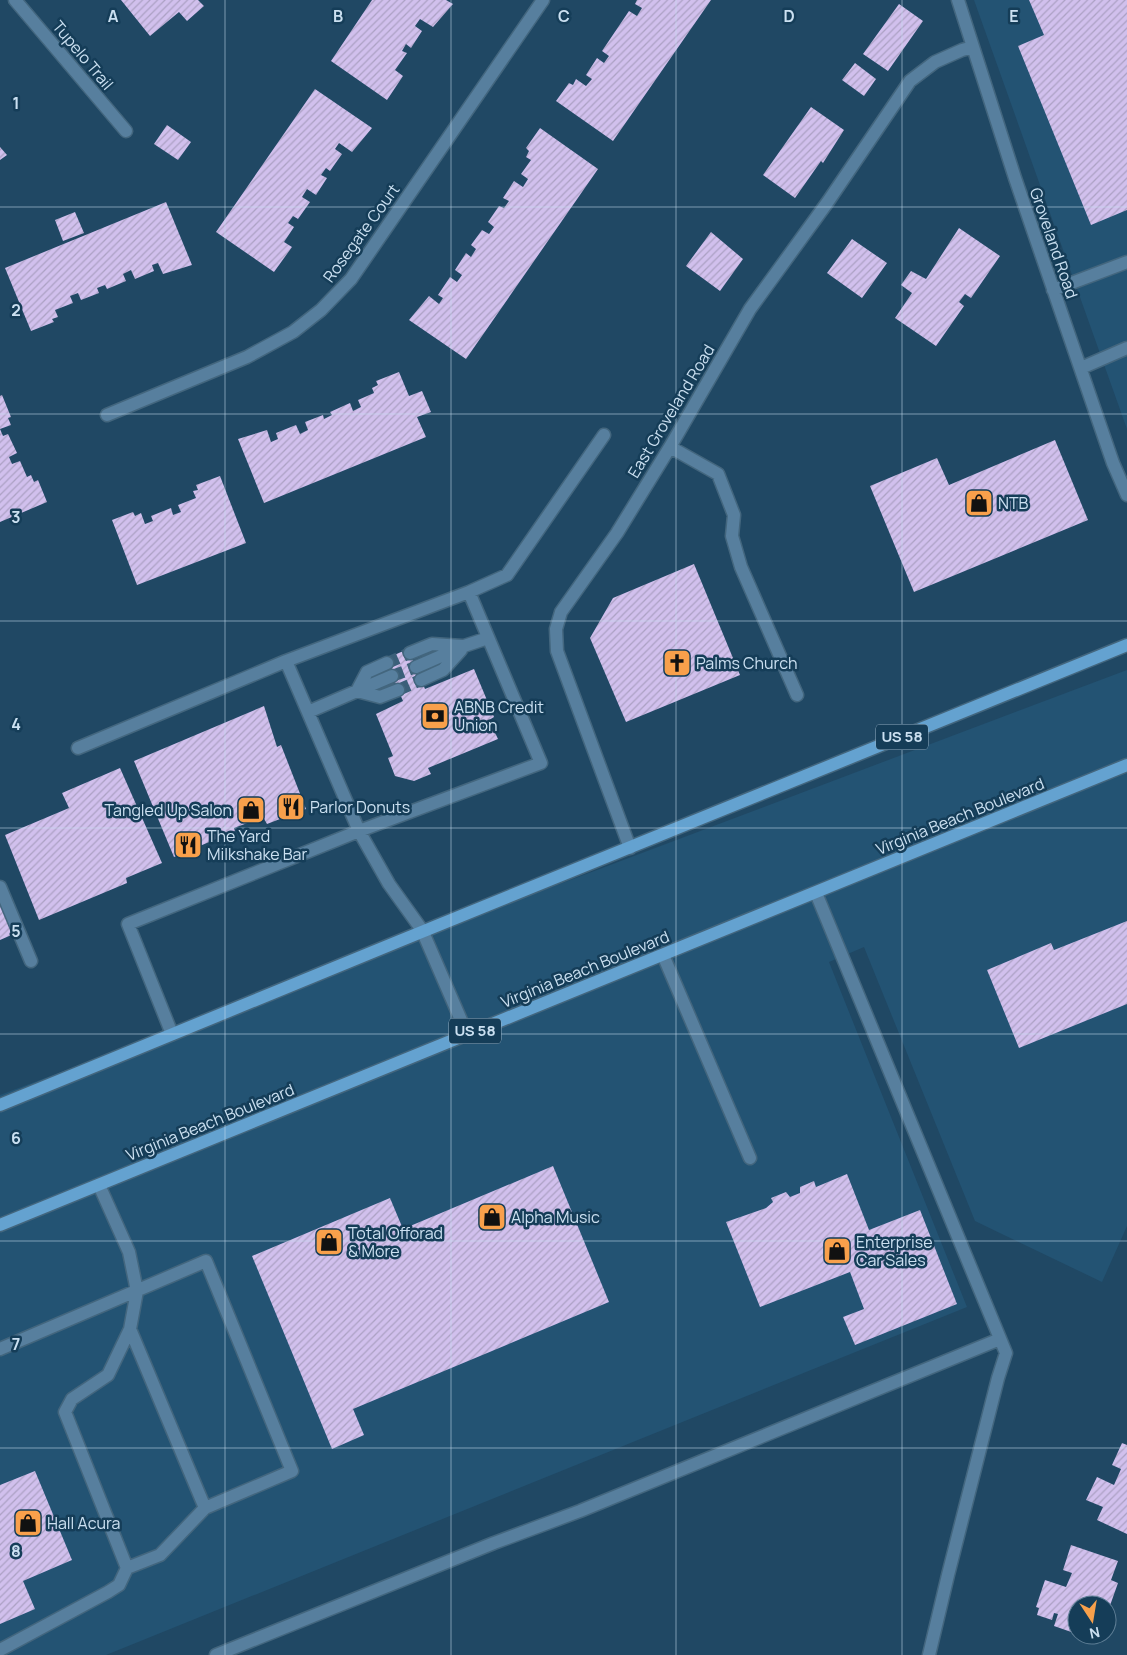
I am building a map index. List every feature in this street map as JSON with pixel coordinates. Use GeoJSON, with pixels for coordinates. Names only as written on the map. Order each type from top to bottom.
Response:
{"type":"FeatureCollection","features":[{"type":"Feature","properties":{"kind":"main road","name":"US 58"},"geometry":{"type":"LineString","coordinates":[[0,1105],[422,930],[630,848],[1127,645]]}},
{"type":"Feature","properties":{"kind":"main road","name":"Virginia Beach Boulevard"},"geometry":{"type":"LineString","coordinates":[[0,1225],[1127,765]]}},
{"type":"Feature","properties":{"kind":"street","name":"Tupelo Trail"},"geometry":{"type":"LineString","coordinates":[[15,0],[126,131]]}},
{"type":"Feature","properties":{"kind":"street","name":"Rosegate Court"},"geometry":{"type":"LineString","coordinates":[[107,414],[247,357],[293,332],[320,310],[351,279],[543,0]]}},
{"type":"Feature","properties":{"kind":"street","name":"Groveland Road"},"geometry":{"type":"LineString","coordinates":[[958,0],[1053,290],[1113,463],[1127,495]]}},
{"type":"Feature","properties":{"kind":"street","name":"East Groveland Road"},"geometry":{"type":"LineString","coordinates":[[630,848],[557,651],[556,629],[561,612],[616,533],[670,447],[750,309],[827,203],[910,81],[934,62],[974,47]]}},
{"type":"Feature","properties":{"kind":"street"},"geometry":{"type":"LineString","coordinates":[[1053,290],[1127,262]]}},
{"type":"Feature","properties":{"kind":"street"},"geometry":{"type":"LineString","coordinates":[[1081,368],[1127,348]]}},
{"type":"Feature","properties":{"kind":"street"},"geometry":{"type":"LineString","coordinates":[[78,748],[286,661],[469,592],[508,575],[604,436]]}},
{"type":"Feature","properties":{"kind":"street"},"geometry":{"type":"LineString","coordinates":[[670,447],[718,474],[734,515],[732,536],[741,567],[797,695]]}},
{"type":"Feature","properties":{"kind":"street"},"geometry":{"type":"LineString","coordinates":[[172,1034],[128,924],[359,831],[541,763],[469,592]]}},
{"type":"Feature","properties":{"kind":"street"},"geometry":{"type":"LineString","coordinates":[[416,667],[464,646],[488,638]]}},
{"type":"Feature","properties":{"kind":"street"},"geometry":{"type":"LineString","coordinates":[[410,653],[432,644],[464,646]]}},
{"type":"Feature","properties":{"kind":"street"},"geometry":{"type":"LineString","coordinates":[[421,680],[443,670],[464,646]]}},
{"type":"Feature","properties":{"kind":"street"},"geometry":{"type":"LineString","coordinates":[[286,661],[359,831],[388,884],[422,930],[467,1034]]}},
{"type":"Feature","properties":{"kind":"street"},"geometry":{"type":"LineString","coordinates":[[357,692],[366,672],[387,663]]}},
{"type":"Feature","properties":{"kind":"street"},"geometry":{"type":"LineString","coordinates":[[308,712],[392,676]]}},
{"type":"Feature","properties":{"kind":"street"},"geometry":{"type":"LineString","coordinates":[[357,692],[380,697],[398,690]]}},
{"type":"Feature","properties":{"kind":"street"},"geometry":{"type":"LineString","coordinates":[[0,887],[31,961]]}},
{"type":"Feature","properties":{"kind":"street"},"geometry":{"type":"LineString","coordinates":[[816,893],[1006,1353],[950,1566],[929,1655]]}},
{"type":"Feature","properties":{"kind":"street"},"geometry":{"type":"LineString","coordinates":[[663,955],[750,1158]]}},
{"type":"Feature","properties":{"kind":"street"},"geometry":{"type":"LineString","coordinates":[[99,1185],[129,1252],[138,1291],[130,1329],[108,1375],[72,1399],[65,1412],[127,1568]]}},
{"type":"Feature","properties":{"kind":"street"},"geometry":{"type":"LineString","coordinates":[[0,1349],[206,1262],[292,1470],[205,1508],[160,1555],[127,1568],[119,1585],[0,1650]]}},
{"type":"Feature","properties":{"kind":"street"},"geometry":{"type":"LineString","coordinates":[[130,1329],[205,1508]]}},
{"type":"Feature","properties":{"kind":"street"},"geometry":{"type":"LineString","coordinates":[[216,1655],[494,1543],[580,1511],[1000,1339]]}},
{"type":"Feature","properties":{"kind":"shaded area"},"geometry":{"type":"Polygon","coordinates":[[[974,0],[1127,0],[1127,429],[974,0]]]}},
{"type":"Feature","properties":{"kind":"shaded area"},"geometry":{"type":"Polygon","coordinates":[[[1127,670],[1127,1226],[1102,1282],[975,1221],[864,947],[829,962],[967,1307],[106,1655],[0,1655],[0,1095],[1127,670]]]}},
{"type":"Feature","properties":{"kind":"building"},"geometry":{"type":"Polygon","coordinates":[[[121,0],[198,0],[204,6],[187,21],[179,12],[150,36],[121,0]]]}},
{"type":"Feature","properties":{"kind":"building"},"geometry":{"type":"Polygon","coordinates":[[[372,0],[446,0],[453,4],[433,27],[420,19],[415,26],[422,31],[411,48],[406,44],[402,51],[407,53],[395,70],[403,76],[387,100],[331,61],[372,0]]]}},
{"type":"Feature","properties":{"kind":"building"},"geometry":{"type":"Polygon","coordinates":[[[637,0],[711,0],[613,141],[556,101],[569,83],[573,85],[576,79],[586,86],[592,79],[586,75],[597,58],[604,63],[609,56],[602,51],[629,11],[637,16],[642,8],[635,4],[637,0]]]}},
{"type":"Feature","properties":{"kind":"building"},"geometry":{"type":"Polygon","coordinates":[[[1029,0],[1127,0],[1127,210],[1091,225],[1018,46],[1044,35],[1029,0]]]}},
{"type":"Feature","properties":{"kind":"building"},"geometry":{"type":"Polygon","coordinates":[[[899,4],[923,21],[888,71],[863,54],[899,4]]]}},
{"type":"Feature","properties":{"kind":"building"},"geometry":{"type":"Polygon","coordinates":[[[855,63],[876,79],[864,96],[842,80],[855,63]]]}},
{"type":"Feature","properties":{"kind":"building"},"geometry":{"type":"Polygon","coordinates":[[[315,89],[372,128],[352,152],[339,143],[335,149],[342,154],[330,171],[326,168],[321,175],[327,178],[316,195],[307,189],[302,197],[310,202],[298,219],[293,216],[288,223],[294,227],[284,242],[292,247],[274,272],[216,232],[315,89]]]}},
{"type":"Feature","properties":{"kind":"building"},"geometry":{"type":"Polygon","coordinates":[[[811,107],[844,130],[823,163],[821,161],[795,198],[763,175],[811,107]]]}},
{"type":"Feature","properties":{"kind":"building"},"geometry":{"type":"Polygon","coordinates":[[[167,125],[191,142],[178,160],[154,144],[167,125]]]}},
{"type":"Feature","properties":{"kind":"building"},"geometry":{"type":"Polygon","coordinates":[[[540,128],[598,169],[466,359],[409,320],[429,296],[439,304],[443,298],[438,295],[450,277],[457,282],[462,275],[455,270],[466,253],[471,257],[476,249],[471,245],[482,230],[489,234],[494,227],[488,222],[499,206],[504,208],[509,201],[503,198],[514,181],[523,187],[528,179],[521,174],[531,160],[526,157],[529,151],[526,148],[540,128]]]}},
{"type":"Feature","properties":{"kind":"building"},"geometry":{"type":"Polygon","coordinates":[[[0,147],[7,155],[0,160],[0,147]]]}},
{"type":"Feature","properties":{"kind":"building"},"geometry":{"type":"Polygon","coordinates":[[[166,202],[192,265],[163,274],[158,263],[152,265],[154,271],[135,279],[131,270],[123,274],[126,281],[107,289],[105,285],[97,288],[99,293],[81,300],[78,293],[70,296],[73,303],[55,310],[58,317],[52,319],[54,322],[31,331],[5,268],[166,202]]]}},
{"type":"Feature","properties":{"kind":"building"},"geometry":{"type":"Polygon","coordinates":[[[75,212],[84,233],[63,241],[55,220],[75,212]]]}},
{"type":"Feature","properties":{"kind":"building"},"geometry":{"type":"Polygon","coordinates":[[[959,228],[1000,256],[971,298],[965,294],[959,302],[964,306],[936,346],[895,318],[912,293],[901,285],[911,271],[926,279],[959,228]]]}},
{"type":"Feature","properties":{"kind":"building"},"geometry":{"type":"Polygon","coordinates":[[[711,232],[743,259],[720,291],[686,266],[711,232]]]}},
{"type":"Feature","properties":{"kind":"building"},"geometry":{"type":"Polygon","coordinates":[[[852,239],[887,263],[862,298],[827,273],[852,239]]]}},
{"type":"Feature","properties":{"kind":"building"},"geometry":{"type":"Polygon","coordinates":[[[399,372],[409,396],[422,391],[431,412],[417,417],[426,437],[264,503],[238,439],[267,430],[271,442],[278,439],[276,433],[296,425],[300,434],[308,430],[305,422],[323,415],[324,419],[332,415],[330,412],[350,403],[353,411],[361,407],[358,400],[374,393],[372,388],[378,385],[376,381],[399,372]]]}},
{"type":"Feature","properties":{"kind":"building"},"geometry":{"type":"Polygon","coordinates":[[[2,395],[11,417],[8,418],[11,425],[0,429],[0,396],[2,395]]]}},
{"type":"Feature","properties":{"kind":"building"},"geometry":{"type":"Polygon","coordinates":[[[0,429],[3,436],[8,434],[17,453],[9,457],[12,464],[20,461],[27,477],[31,475],[34,482],[38,480],[47,502],[0,522],[0,429]]]}},
{"type":"Feature","properties":{"kind":"building","name":"NTB"},"geometry":{"type":"Polygon","coordinates":[[[1055,440],[1088,520],[914,592],[870,486],[937,458],[949,485],[1055,440]]]}},
{"type":"Feature","properties":{"kind":"building"},"geometry":{"type":"Polygon","coordinates":[[[220,476],[246,543],[137,585],[112,520],[133,512],[135,516],[141,513],[145,524],[153,521],[151,516],[171,508],[173,515],[181,512],[178,505],[196,498],[193,491],[198,490],[196,485],[220,476]]]}},
{"type":"Feature","properties":{"kind":"building"},"geometry":{"type":"Polygon","coordinates":[[[694,564],[740,675],[626,722],[590,638],[613,598],[694,564]]]}},
{"type":"Feature","properties":{"kind":"building","name":"ABNB Credit Union"},"geometry":{"type":"Polygon","coordinates":[[[408,649],[425,689],[474,669],[494,717],[489,720],[498,739],[428,768],[431,774],[414,781],[395,776],[388,758],[393,756],[376,714],[403,701],[385,659],[408,649]]]}},
{"type":"Feature","properties":{"kind":"building"},"geometry":{"type":"Polygon","coordinates":[[[264,706],[277,747],[281,745],[306,809],[267,824],[263,817],[234,828],[235,831],[174,857],[134,761],[264,706]]]}},
{"type":"Feature","properties":{"kind":"building"},"geometry":{"type":"Polygon","coordinates":[[[120,768],[162,863],[126,878],[127,883],[39,920],[5,835],[69,808],[62,793],[120,768]]]}},
{"type":"Feature","properties":{"kind":"building"},"geometry":{"type":"Polygon","coordinates":[[[0,896],[16,933],[0,940],[0,896]]]}},
{"type":"Feature","properties":{"kind":"building"},"geometry":{"type":"Polygon","coordinates":[[[1127,921],[1127,1004],[1019,1048],[987,970],[1051,943],[1054,950],[1127,921]]]}},
{"type":"Feature","properties":{"kind":"building"},"geometry":{"type":"Polygon","coordinates":[[[553,1166],[609,1302],[353,1409],[364,1435],[332,1449],[252,1256],[390,1198],[403,1229],[553,1166]]]}},
{"type":"Feature","properties":{"kind":"building","name":"Enterprise Car Sales"},"geometry":{"type":"Polygon","coordinates":[[[847,1174],[869,1230],[920,1210],[957,1304],[855,1345],[843,1317],[864,1309],[850,1272],[760,1307],[726,1222],[766,1208],[773,1202],[771,1198],[786,1192],[790,1197],[800,1193],[800,1187],[814,1181],[816,1187],[847,1174]]]}},
{"type":"Feature","properties":{"kind":"building"},"geometry":{"type":"Polygon","coordinates":[[[1122,1443],[1127,1445],[1127,1534],[1097,1520],[1103,1507],[1086,1500],[1097,1477],[1114,1485],[1121,1469],[1112,1465],[1122,1443]]]}},
{"type":"Feature","properties":{"kind":"building","name":"Hall Acura"},"geometry":{"type":"Polygon","coordinates":[[[35,1471],[72,1560],[23,1581],[35,1609],[0,1624],[0,1485],[35,1471]]]}},
{"type":"Feature","properties":{"kind":"building"},"geometry":{"type":"Polygon","coordinates":[[[1071,1545],[1118,1561],[1111,1580],[1118,1583],[1114,1595],[1067,1595],[1067,1631],[1054,1626],[1058,1614],[1054,1613],[1052,1620],[1037,1615],[1039,1608],[1036,1607],[1045,1580],[1066,1587],[1072,1573],[1063,1570],[1071,1545]]]}},
{"type":"Feature","properties":{"kind":"tunnel"},"geometry":{"type":"LineString","coordinates":[[387,663],[410,653]]}},
{"type":"Feature","properties":{"kind":"tunnel"},"geometry":{"type":"LineString","coordinates":[[392,676],[416,667]]}},
{"type":"Feature","properties":{"kind":"tunnel"},"geometry":{"type":"LineString","coordinates":[[398,690],[421,680]]}},
{"type":"Feature","properties":{"kind":"place","name":"NTB"},"geometry":{"type":"Point","coordinates":[979,503]}},
{"type":"Feature","properties":{"kind":"place","name":"Palms Church"},"geometry":{"type":"Point","coordinates":[677,663]}},
{"type":"Feature","properties":{"kind":"place","name":"ABNB Credit Union"},"geometry":{"type":"Point","coordinates":[435,716]}},
{"type":"Feature","properties":{"kind":"place","name":"Parlor Donuts"},"geometry":{"type":"Point","coordinates":[291,807]}},
{"type":"Feature","properties":{"kind":"place","name":"Tangled Up Salon"},"geometry":{"type":"Point","coordinates":[251,810]}},
{"type":"Feature","properties":{"kind":"place","name":"The Yard Milkshake Bar"},"geometry":{"type":"Point","coordinates":[188,845]}},
{"type":"Feature","properties":{"kind":"place","name":"Alpha Music"},"geometry":{"type":"Point","coordinates":[492,1217]}},
{"type":"Feature","properties":{"kind":"place","name":"Total Offorad & More"},"geometry":{"type":"Point","coordinates":[329,1242]}},
{"type":"Feature","properties":{"kind":"place","name":"Enterprise Car Sales"},"geometry":{"type":"Point","coordinates":[837,1251]}},
{"type":"Feature","properties":{"kind":"place","name":"Hall Acura"},"geometry":{"type":"Point","coordinates":[28,1523]}}]}
